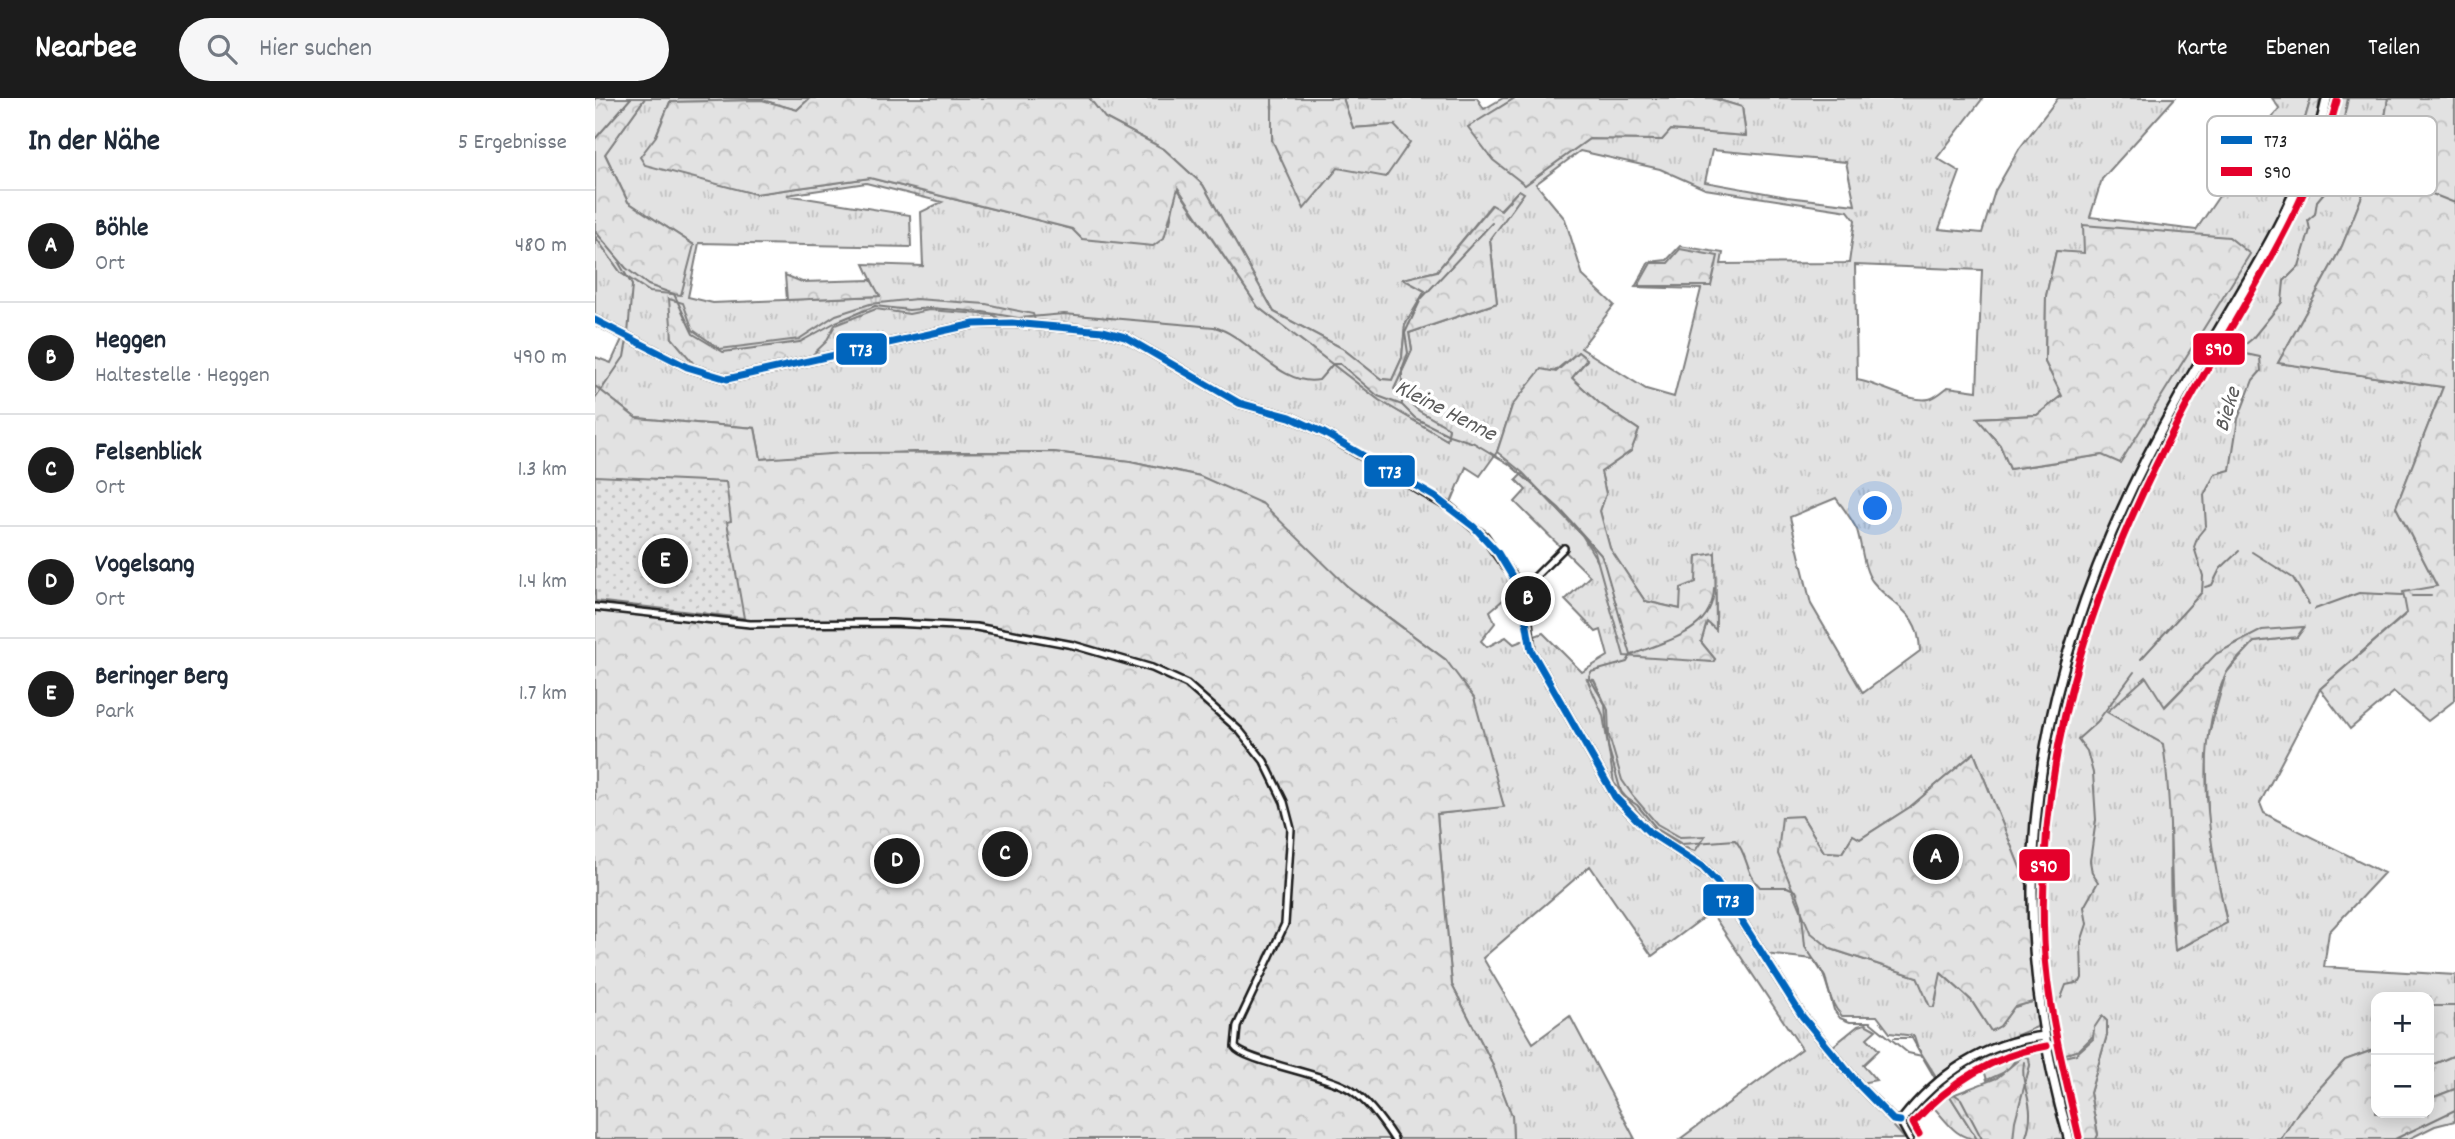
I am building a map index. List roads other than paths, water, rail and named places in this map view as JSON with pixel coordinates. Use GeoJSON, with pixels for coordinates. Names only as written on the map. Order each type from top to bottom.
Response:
{"type":"FeatureCollection","features":[{"type":"Feature","properties":{"kind":"main road"},"geometry":{"type":"LineString","coordinates":[[2322,116],[2327,98]]}},
{"type":"Feature","properties":{"kind":"main road"},"geometry":{"type":"LineString","coordinates":[[2069,1139],[2045,1036],[2036,965],[2034,853],[2044,751],[2066,652],[2097,563],[2127,496],[2293,196]]}},
{"type":"Feature","properties":{"kind":"street"},"geometry":{"type":"LineString","coordinates":[[595,320],[687,367],[726,379],[982,323],[1119,335],[1166,358],[1230,398],[1314,428],[1435,497],[1484,536],[1521,591],[1531,650],[1610,790],[1649,832],[1703,867],[1717,882],[1760,954],[1816,1034],[1859,1085],[1893,1120],[1900,1121]]}},
{"type":"Feature","properties":{"kind":"street"},"geometry":{"type":"LineString","coordinates":[[1521,591],[1563,548]]}},
{"type":"Feature","properties":{"kind":"street"},"geometry":{"type":"LineString","coordinates":[[595,607],[750,624],[926,624],[1002,630],[1101,652],[1165,673],[1187,684],[1240,731],[1264,761],[1284,802],[1291,829],[1286,918],[1237,1026],[1235,1046],[1240,1054],[1252,1059],[1294,1067],[1349,1088],[1365,1101],[1394,1139]]}},
{"type":"Feature","properties":{"kind":"street"},"geometry":{"type":"LineString","coordinates":[[1900,1121],[1924,1096],[1979,1054],[2004,1044],[2045,1036]]}},
{"type":"Feature","properties":{"kind":"street"},"geometry":{"type":"LineString","coordinates":[[1900,1121],[1910,1139]]}},
{"type":"Feature","properties":{"kind":"waterway"},"geometry":{"type":"LineString","coordinates":[[595,139],[631,98]]}},
{"type":"Feature","properties":{"kind":"waterway","name":"Bieke"},"geometry":{"type":"LineString","coordinates":[[2344,116],[2348,98]]}},
{"type":"Feature","properties":{"kind":"waterway","name":"Bieke"},"geometry":{"type":"LineString","coordinates":[[2141,659],[2202,592],[2203,576],[2194,547],[2206,526],[2204,495],[2215,474],[2230,470],[2238,419],[2253,380],[2261,371],[2260,357],[2241,353],[2241,348],[2252,339],[2282,302],[2284,281],[2299,266],[2310,230],[2308,220],[2315,214],[2317,201],[2321,196]]}},
{"type":"Feature","properties":{"kind":"waterway"},"geometry":{"type":"LineString","coordinates":[[2437,196],[2455,203]]}},
{"type":"Feature","properties":{"kind":"waterway"},"geometry":{"type":"LineString","coordinates":[[1402,404],[1402,369],[1408,353],[1405,333],[1421,299],[1492,223]]}},
{"type":"Feature","properties":{"kind":"waterway","name":"Kleine Henne"},"geometry":{"type":"LineString","coordinates":[[595,231],[626,268],[648,285],[674,294],[693,334],[723,352],[800,342],[836,322],[875,306],[909,310],[930,308],[983,312],[1019,318],[1064,314],[1214,327],[1227,332],[1291,376],[1319,380],[1333,364],[1340,364],[1378,396],[1402,405],[1415,418],[1449,435],[1474,443],[1509,464],[1559,508],[1601,555],[1604,563],[1631,655],[1627,662],[1591,672],[1589,677],[1605,704],[1608,746],[1622,795],[1637,805],[1657,829],[1682,844],[1735,840],[1752,877],[1760,887],[1787,887],[1796,891],[1801,905],[1805,946],[1825,977],[1834,1010],[1840,1018],[1850,1022],[1870,1022],[1908,1053],[1922,1056],[1936,1080]]}},
{"type":"Feature","properties":{"kind":"waterway"},"geometry":{"type":"LineString","coordinates":[[619,263],[632,285],[628,334]]}},
{"type":"Feature","properties":{"kind":"waterway"},"geometry":{"type":"LineString","coordinates":[[595,399],[624,357],[627,340]]}},
{"type":"Feature","properties":{"kind":"waterway"},"geometry":{"type":"LineString","coordinates":[[2205,587],[2212,585],[2220,569],[2239,551]]}},
{"type":"Feature","properties":{"kind":"waterway"},"geometry":{"type":"LineString","coordinates":[[2252,552],[2293,578],[2309,604]]}},
{"type":"Feature","properties":{"kind":"waterway"},"geometry":{"type":"LineString","coordinates":[[1632,655],[1685,633],[1696,625],[1712,603],[1714,588]]}},
{"type":"Feature","properties":{"kind":"waterway"},"geometry":{"type":"LineString","coordinates":[[2315,609],[2359,593],[2402,595]]}},
{"type":"Feature","properties":{"kind":"waterway"},"geometry":{"type":"LineString","coordinates":[[2412,596],[2431,596]]}},
{"type":"Feature","properties":{"kind":"waterway","name":"Bieke"},"geometry":{"type":"LineString","coordinates":[[2061,998],[2066,985],[2080,982],[2082,978],[2081,942],[2087,924],[2084,907],[2098,882],[2092,873],[2090,861],[2096,820],[2093,773],[2087,751],[2078,739],[2097,722],[2134,672]]}},
{"type":"Feature","properties":{"kind":"waterway","name":"Kleine Henne"},"geometry":{"type":"LineString","coordinates":[[1894,1038],[1912,1038],[1922,1056]]}},
{"type":"Feature","properties":{"kind":"waterway","name":"Bieke"},"geometry":{"type":"LineString","coordinates":[[2024,1062],[2024,1081],[2030,1106],[2029,1127],[2025,1139]]}},
{"type":"Feature","properties":{"kind":"waterway","name":"Kleine Henne"},"geometry":{"type":"LineString","coordinates":[[1940,1084],[1961,1099],[1982,1139]]}},
{"type":"Feature","properties":{"kind":"waterway"},"geometry":{"type":"LineString","coordinates":[[2395,1139],[2455,1110]]}},
{"type":"Feature","properties":{"kind":"place","name":"Beringer Berg"},"geometry":{"type":"Point","coordinates":[665,561]}},
{"type":"Feature","properties":{"kind":"place","name":"Heggen"},"geometry":{"type":"Point","coordinates":[1528,599]}},
{"type":"Feature","properties":{"kind":"place","name":"Felsenblick"},"geometry":{"type":"Point","coordinates":[1005,854]}},
{"type":"Feature","properties":{"kind":"place","name":"Böhle"},"geometry":{"type":"Point","coordinates":[1936,857]}},
{"type":"Feature","properties":{"kind":"place","name":"Vogelsang"},"geometry":{"type":"Point","coordinates":[897,861]}}]}
